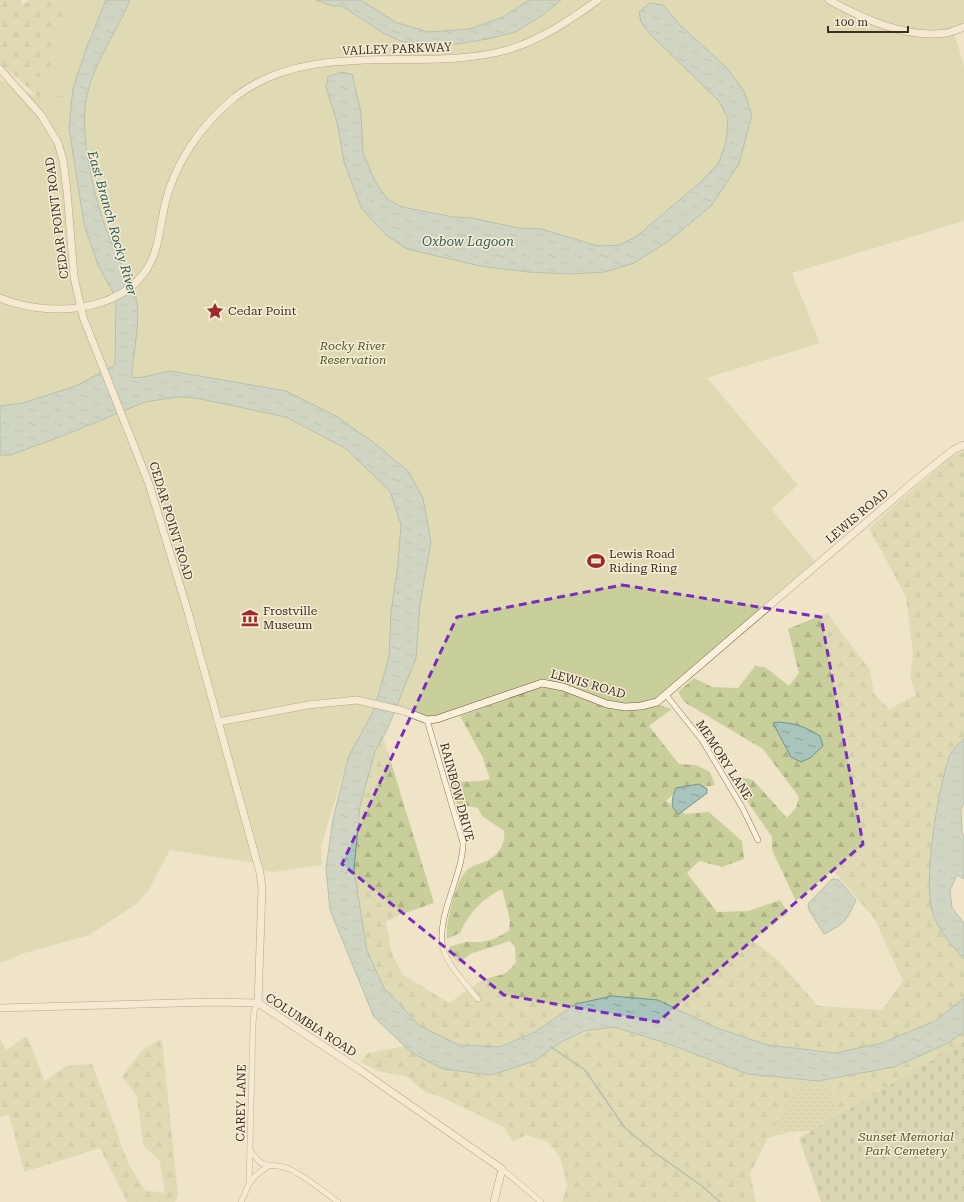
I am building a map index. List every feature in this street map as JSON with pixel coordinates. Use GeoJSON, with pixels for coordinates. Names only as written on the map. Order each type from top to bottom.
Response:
{"type":"FeatureCollection","features":[{"type":"Feature","properties":{"kind":"street","name":"VALLEY PARKWAY"},"geometry":{"type":"LineString","coordinates":[[0,298],[15,303],[49,308],[80,306],[114,298],[134,284],[147,268],[155,250],[171,184],[197,135],[236,97],[252,86],[268,78],[322,64],[350,60],[452,59],[508,50],[554,30],[598,0]]}},
{"type":"Feature","properties":{"kind":"street"},"geometry":{"type":"LineString","coordinates":[[829,0],[843,8],[887,26],[918,32],[946,33],[964,27]]}},
{"type":"Feature","properties":{"kind":"street","name":"CEDAR POINT ROAD"},"geometry":{"type":"LineString","coordinates":[[0,69],[41,115],[58,143],[64,168],[74,277],[80,306],[86,326],[125,419],[149,484],[260,873],[262,888],[258,1003]]}},
{"type":"Feature","properties":{"kind":"street","name":"LEWIS ROAD"},"geometry":{"type":"LineString","coordinates":[[427,720],[438,719],[542,683],[563,687],[607,704],[625,707],[641,706],[657,702],[917,479],[953,450],[964,445]]}},
{"type":"Feature","properties":{"kind":"street","name":"MEMORY LANE"},"geometry":{"type":"LineString","coordinates":[[666,695],[702,740],[742,807],[758,840]]}},
{"type":"Feature","properties":{"kind":"street"},"geometry":{"type":"LineString","coordinates":[[218,722],[308,705],[357,700],[404,711],[427,720]]}},
{"type":"Feature","properties":{"kind":"street","name":"RAINBOW DRIVE"},"geometry":{"type":"LineString","coordinates":[[427,720],[463,843],[463,856],[445,914],[442,936],[443,950],[457,974],[478,999]]}},
{"type":"Feature","properties":{"kind":"street","name":"COLUMBIA ROAD"},"geometry":{"type":"LineString","coordinates":[[0,1008],[213,1002],[258,1003],[360,1070],[502,1169],[542,1202]]}},
{"type":"Feature","properties":{"kind":"street","name":"CAREY LANE"},"geometry":{"type":"LineString","coordinates":[[241,1202],[249,1184],[253,1025],[254,1011],[258,1003]]}},
{"type":"Feature","properties":{"kind":"street"},"geometry":{"type":"LineString","coordinates":[[250,1149],[259,1162],[268,1166],[289,1168],[338,1202]]}},
{"type":"Feature","properties":{"kind":"street"},"geometry":{"type":"LineString","coordinates":[[249,1184],[255,1176],[268,1166]]}},
{"type":"Feature","properties":{"kind":"street"},"geometry":{"type":"LineString","coordinates":[[494,1202],[502,1169]]}},
{"type":"Feature","properties":{"kind":"highlighted area"},"geometry":{"type":"Polygon","coordinates":[[[622,585],[821,617],[863,844],[658,1022],[504,995],[342,864],[457,617],[622,585]]]}},
{"type":"Feature","properties":{"kind":"green space"},"geometry":{"type":"Polygon","coordinates":[[[0,0],[21,0],[22,5],[30,0],[106,0],[69,128],[27,87],[0,64],[0,0]]]}},
{"type":"Feature","properties":{"kind":"green space","name":"Rocky River Reservation"},"geometry":{"type":"Polygon","coordinates":[[[68,0],[964,0],[964,26],[953,30],[964,66],[964,221],[792,273],[820,343],[707,378],[798,485],[771,509],[818,565],[659,701],[618,708],[546,679],[440,719],[378,705],[348,758],[321,847],[322,865],[273,872],[261,870],[259,864],[170,850],[148,891],[138,903],[89,935],[25,953],[0,963],[0,80],[68,110],[70,100],[16,76],[34,77],[50,75],[55,34],[68,0]]]}},
{"type":"Feature","properties":{"kind":"green space"},"geometry":{"type":"Polygon","coordinates":[[[964,451],[964,738],[950,755],[944,936],[964,959],[964,998],[935,1021],[882,1043],[835,1053],[768,1045],[717,1028],[576,1004],[535,1032],[500,1047],[459,1045],[420,1026],[384,988],[367,951],[354,870],[360,806],[375,751],[383,736],[434,903],[402,914],[386,922],[391,951],[402,974],[449,1003],[479,982],[502,975],[516,962],[515,947],[510,941],[470,954],[458,964],[451,955],[449,947],[466,942],[482,942],[494,939],[509,931],[510,920],[502,889],[488,897],[477,907],[460,933],[447,939],[448,923],[452,903],[455,892],[463,875],[469,868],[495,856],[504,840],[504,831],[482,816],[478,808],[457,804],[450,783],[490,779],[482,756],[460,716],[540,687],[563,690],[617,710],[659,705],[672,709],[649,726],[679,764],[696,765],[710,772],[715,785],[677,791],[666,801],[685,814],[709,812],[742,841],[744,859],[722,867],[699,861],[687,873],[717,912],[748,911],[780,900],[788,913],[753,941],[777,959],[818,1006],[882,1010],[903,981],[874,918],[833,870],[796,901],[772,850],[772,837],[736,785],[740,777],[753,780],[787,818],[796,808],[799,797],[763,749],[684,702],[678,692],[694,678],[712,687],[738,688],[755,666],[765,667],[789,686],[799,673],[788,629],[827,613],[870,670],[874,694],[889,709],[916,695],[910,677],[913,654],[906,597],[869,528],[950,457],[964,451]]]}},
{"type":"Feature","properties":{"kind":"green space"},"geometry":{"type":"Polygon","coordinates":[[[614,1027],[666,1043],[748,1074],[798,1079],[750,1174],[756,1202],[562,1202],[567,1185],[560,1157],[548,1142],[526,1135],[513,1142],[504,1127],[439,1096],[425,1092],[406,1076],[378,1071],[361,1062],[368,1053],[405,1046],[412,1053],[535,1061],[555,1047],[580,1034],[614,1027]]]}},
{"type":"Feature","properties":{"kind":"green space"},"geometry":{"type":"Polygon","coordinates":[[[964,1032],[964,1070],[835,1118],[835,1095],[827,1080],[894,1067],[944,1045],[964,1032]]]}},
{"type":"Feature","properties":{"kind":"green space"},"geometry":{"type":"Polygon","coordinates":[[[27,1036],[45,1081],[66,1066],[92,1064],[128,1163],[145,1190],[165,1193],[160,1161],[143,1145],[137,1096],[122,1077],[143,1049],[162,1039],[178,1196],[175,1202],[127,1202],[100,1148],[24,1172],[9,1115],[0,1117],[0,1039],[6,1050],[27,1036]]]}},
{"type":"Feature","properties":{"kind":"green space","name":"Sunset Memorial Park Cemetery"},"geometry":{"type":"Polygon","coordinates":[[[964,1042],[964,1202],[821,1202],[799,1138],[964,1042]]]}},
{"type":"Feature","properties":{"kind":"green space"},"geometry":{"type":"Polygon","coordinates":[[[798,1079],[818,1081],[827,1080],[831,1087],[836,1104],[830,1130],[789,1132],[768,1138],[798,1079]]]}},
{"type":"Feature","properties":{"kind":"water"},"geometry":{"type":"Polygon","coordinates":[[[106,0],[130,0],[103,52],[87,93],[85,108],[86,140],[91,175],[105,226],[128,279],[134,289],[137,303],[138,313],[132,377],[145,377],[171,371],[286,391],[336,416],[374,443],[408,471],[423,498],[431,542],[420,604],[416,658],[388,728],[375,751],[360,806],[354,870],[367,951],[384,988],[420,1026],[459,1045],[500,1047],[535,1032],[576,1004],[612,996],[658,1000],[717,1028],[768,1045],[835,1053],[882,1043],[935,1021],[964,998],[964,1032],[944,1045],[894,1067],[818,1081],[748,1074],[666,1043],[614,1027],[585,1031],[561,1042],[535,1061],[491,1075],[443,1069],[412,1053],[374,1017],[330,910],[326,868],[333,819],[348,758],[374,710],[389,657],[391,612],[398,563],[401,525],[390,491],[345,448],[286,417],[196,398],[177,397],[145,402],[65,435],[11,455],[0,455],[0,406],[23,403],[76,386],[115,365],[116,298],[98,265],[84,224],[69,128],[73,88],[85,52],[106,0]]]}},
{"type":"Feature","properties":{"kind":"water"},"geometry":{"type":"Polygon","coordinates":[[[316,0],[361,0],[395,22],[428,32],[470,29],[503,17],[529,0],[561,0],[543,15],[515,32],[487,39],[444,46],[423,45],[400,41],[383,33],[342,6],[332,6],[316,0]]]}},
{"type":"Feature","properties":{"kind":"water","name":"Oxbow Lagoon"},"geometry":{"type":"Polygon","coordinates":[[[650,3],[663,5],[680,25],[726,67],[744,91],[752,115],[739,164],[711,206],[670,240],[634,263],[605,272],[572,274],[528,272],[480,266],[407,249],[386,235],[362,209],[344,162],[337,122],[326,87],[328,77],[341,72],[352,74],[361,113],[363,153],[375,181],[387,199],[402,207],[453,217],[472,218],[518,228],[541,229],[598,246],[619,245],[636,237],[704,179],[719,162],[726,142],[728,119],[719,101],[650,34],[641,22],[639,12],[650,3]]]}},
{"type":"Feature","properties":{"kind":"water"},"geometry":{"type":"Polygon","coordinates":[[[779,722],[796,725],[815,733],[820,736],[823,746],[810,758],[801,762],[791,757],[773,723],[779,722]]]}},
{"type":"Feature","properties":{"kind":"water"},"geometry":{"type":"Polygon","coordinates":[[[964,738],[964,802],[961,810],[962,833],[964,836],[964,879],[957,875],[950,890],[952,908],[964,923],[964,959],[946,938],[936,921],[930,900],[929,881],[930,859],[940,791],[950,754],[964,738]]]}},
{"type":"Feature","properties":{"kind":"water"},"geometry":{"type":"Polygon","coordinates":[[[699,784],[707,789],[707,793],[679,814],[676,812],[672,802],[676,788],[699,784]]]}},
{"type":"Feature","properties":{"kind":"water"},"geometry":{"type":"Polygon","coordinates":[[[832,879],[839,880],[856,900],[844,921],[837,927],[824,934],[809,910],[808,904],[832,879]]]}},
{"type":"Feature","properties":{"kind":"waterway"},"geometry":{"type":"LineString","coordinates":[[551,1047],[585,1070],[625,1128],[658,1155],[702,1186],[720,1202]]}},
{"type":"Feature","properties":{"kind":"place","name":"Cedar Point"},"geometry":{"type":"Point","coordinates":[215,311]}},
{"type":"Feature","properties":{"kind":"place","name":"Lewis Road Riding Ring"},"geometry":{"type":"Point","coordinates":[596,561]}},
{"type":"Feature","properties":{"kind":"place","name":"Frostville Museum"},"geometry":{"type":"Point","coordinates":[250,618]}},
{"type":"Feature","properties":{"kind":"water label","name":"East Branch Rocky River"},"geometry":{"type":"Point","coordinates":[113,223]}}]}
